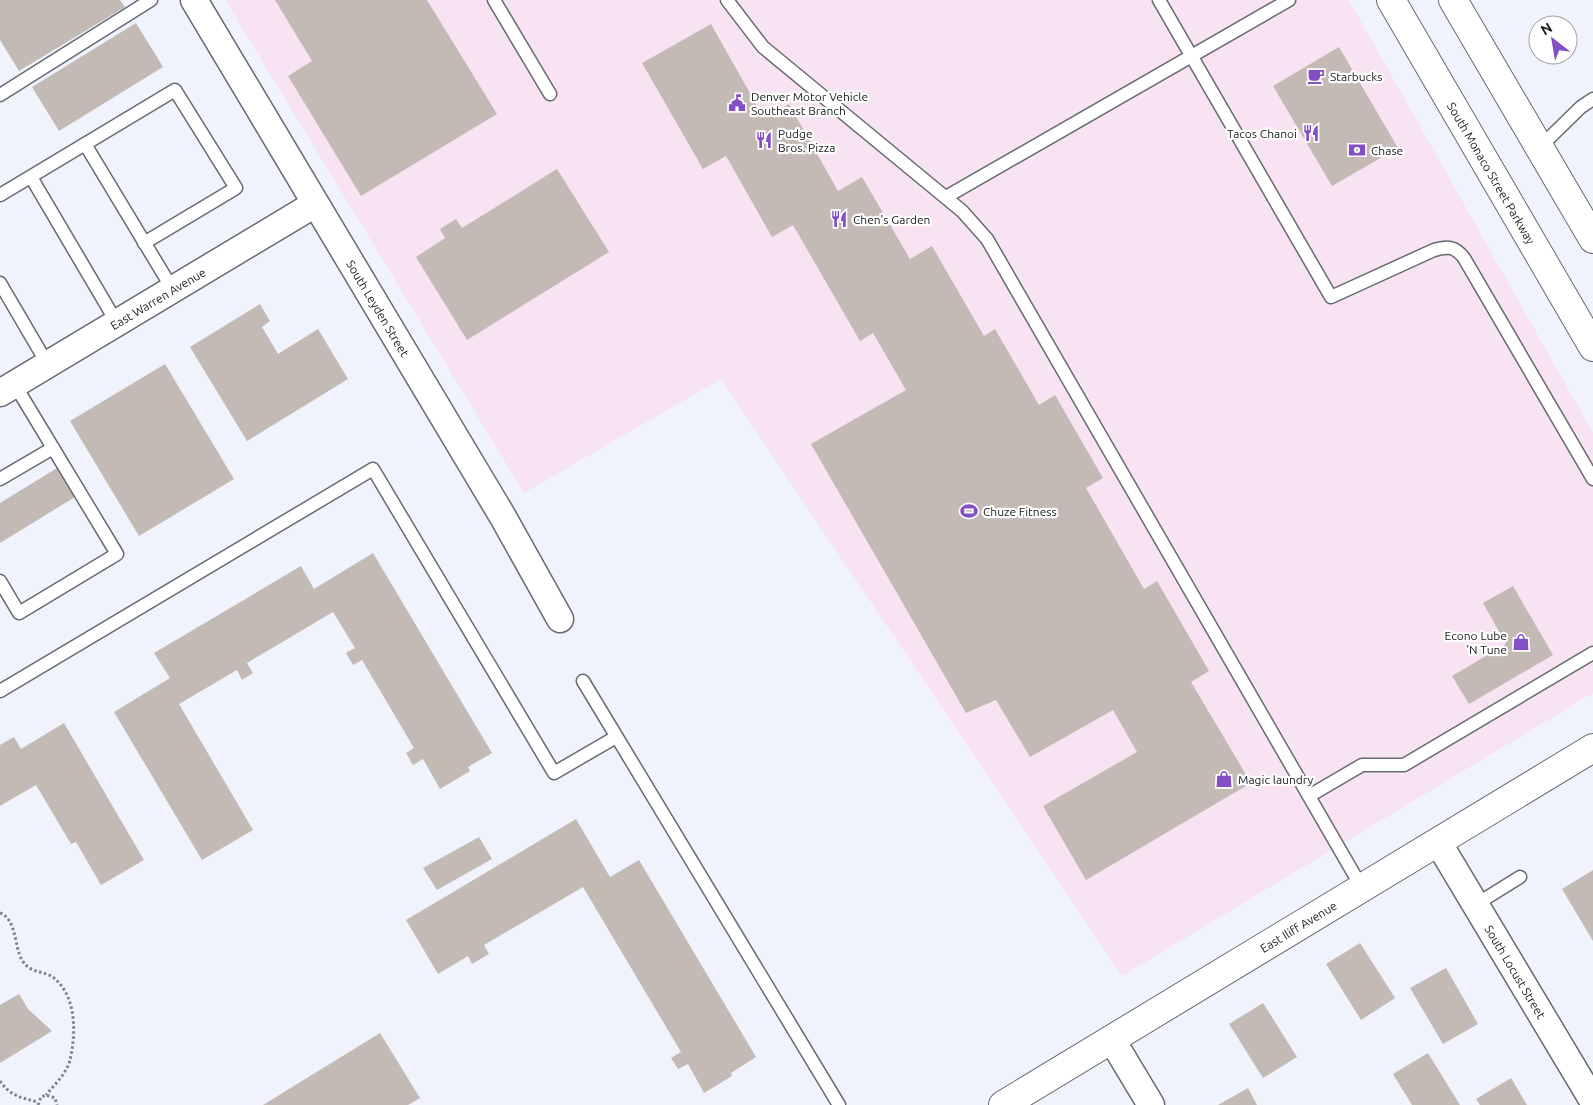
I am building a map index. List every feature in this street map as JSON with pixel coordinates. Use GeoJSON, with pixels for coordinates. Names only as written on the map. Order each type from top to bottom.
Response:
{"type":"FeatureCollection","features":[{"type":"Feature","properties":{"kind":"street","name":"South Leyden Street"},"geometry":{"type":"LineString","coordinates":[[194,0],[503,517],[560,619]]}},
{"type":"Feature","properties":{"kind":"street","name":"South Monaco Street Parkway"},"geometry":{"type":"LineString","coordinates":[[1391,0],[1593,347]]}},
{"type":"Feature","properties":{"kind":"street"},"geometry":{"type":"LineString","coordinates":[[1453,0],[1593,238]]}},
{"type":"Feature","properties":{"kind":"street","name":"East Warren Avenue"},"geometry":{"type":"LineString","coordinates":[[7,389],[315,204]]}},
{"type":"Feature","properties":{"kind":"street","name":"East Iliff Avenue"},"geometry":{"type":"LineString","coordinates":[[1003,1105],[1593,748]]}},
{"type":"Feature","properties":{"kind":"street","name":"South Locust Street"},"geometry":{"type":"LineString","coordinates":[[1438,842],[1593,1101]]}},
{"type":"Feature","properties":{"kind":"street"},"geometry":{"type":"LineString","coordinates":[[1112,1040],[1151,1105]]}},
{"type":"Feature","properties":{"kind":"lane"},"geometry":{"type":"LineString","coordinates":[[0,95],[151,0]]}},
{"type":"Feature","properties":{"kind":"lane"},"geometry":{"type":"LineString","coordinates":[[494,0],[550,94]]}},
{"type":"Feature","properties":{"kind":"lane"},"geometry":{"type":"LineString","coordinates":[[727,0],[763,47],[946,197],[980,229],[1362,888]]}},
{"type":"Feature","properties":{"kind":"lane"},"geometry":{"type":"LineString","coordinates":[[1159,0],[1331,297],[1444,247],[1453,248],[1460,252],[1593,479]]}},
{"type":"Feature","properties":{"kind":"lane"},"geometry":{"type":"LineString","coordinates":[[946,197],[1191,54],[1289,0]]}},
{"type":"Feature","properties":{"kind":"lane"},"geometry":{"type":"LineString","coordinates":[[0,195],[175,90],[236,188],[144,243]]}},
{"type":"Feature","properties":{"kind":"lane"},"geometry":{"type":"LineString","coordinates":[[1539,148],[1581,106],[1593,100]]}},
{"type":"Feature","properties":{"kind":"lane"},"geometry":{"type":"LineString","coordinates":[[85,144],[172,290]]}},
{"type":"Feature","properties":{"kind":"lane"},"geometry":{"type":"LineString","coordinates":[[31,177],[117,323]]}},
{"type":"Feature","properties":{"kind":"lane"},"geometry":{"type":"LineString","coordinates":[[0,282],[48,365]]}},
{"type":"Feature","properties":{"kind":"lane"},"geometry":{"type":"LineString","coordinates":[[0,581],[19,613],[118,554],[53,448],[7,389]]}},
{"type":"Feature","properties":{"kind":"lane"},"geometry":{"type":"LineString","coordinates":[[0,479],[53,448]]}},
{"type":"Feature","properties":{"kind":"lane"},"geometry":{"type":"LineString","coordinates":[[0,690],[373,469],[554,773],[616,737]]}},
{"type":"Feature","properties":{"kind":"lane"},"geometry":{"type":"LineString","coordinates":[[1308,796],[1362,765],[1404,765],[1593,653]]}},
{"type":"Feature","properties":{"kind":"lane"},"geometry":{"type":"LineString","coordinates":[[582,682],[839,1105]]}},
{"type":"Feature","properties":{"kind":"lane"},"geometry":{"type":"LineString","coordinates":[[1475,904],[1520,877]]}},
{"type":"Feature","properties":{"kind":"path"},"geometry":{"type":"LineString","coordinates":[[0,914],[4,915],[10,924],[22,960],[33,971],[52,976],[59,983],[72,1007],[70,1061],[46,1095],[38,1103],[16,1096],[6,1089],[0,1081]]}},
{"type":"Feature","properties":{"kind":"path"},"geometry":{"type":"LineString","coordinates":[[46,1095],[55,1098],[57,1105]]}},
{"type":"Feature","properties":{"kind":"shaded area"},"geometry":{"type":"Polygon","coordinates":[[[225,0],[1349,0],[1593,433],[1593,693],[1122,976],[721,379],[524,493],[225,0]]]}},
{"type":"Feature","properties":{"kind":"building"},"geometry":{"type":"Polygon","coordinates":[[[0,0],[120,0],[125,7],[19,71],[0,40],[0,0]]]}},
{"type":"Feature","properties":{"kind":"building"},"geometry":{"type":"Polygon","coordinates":[[[275,0],[427,0],[497,114],[361,196],[288,76],[312,61],[275,0]]]}},
{"type":"Feature","properties":{"kind":"building"},"geometry":{"type":"Polygon","coordinates":[[[136,23],[163,67],[59,131],[32,87],[136,23]]]}},
{"type":"Feature","properties":{"kind":"building"},"geometry":{"type":"Polygon","coordinates":[[[711,24],[764,118],[789,104],[838,191],[862,177],[910,259],[932,246],[984,336],[995,329],[1039,405],[1055,395],[1103,478],[1086,488],[1144,589],[1157,581],[1209,671],[1191,682],[1251,783],[1086,880],[1043,806],[1137,752],[1113,710],[1030,757],[996,700],[966,713],[811,444],[906,390],[873,333],[860,341],[793,225],[772,237],[726,156],[703,169],[642,63],[711,24]]]}},
{"type":"Feature","properties":{"kind":"building"},"geometry":{"type":"Polygon","coordinates":[[[1339,47],[1398,148],[1332,186],[1273,86],[1339,47]]]}},
{"type":"Feature","properties":{"kind":"building"},"geometry":{"type":"Polygon","coordinates":[[[557,169],[609,252],[467,340],[416,257],[445,238],[440,229],[456,219],[462,228],[557,169]]]}},
{"type":"Feature","properties":{"kind":"building"},"geometry":{"type":"Polygon","coordinates":[[[260,304],[270,321],[262,327],[278,354],[318,329],[348,379],[247,441],[190,347],[260,304]]]}},
{"type":"Feature","properties":{"kind":"building"},"geometry":{"type":"Polygon","coordinates":[[[165,364],[234,479],[139,536],[70,421],[165,364]]]}},
{"type":"Feature","properties":{"kind":"building"},"geometry":{"type":"Polygon","coordinates":[[[57,468],[75,497],[0,543],[0,503],[57,468]]]}},
{"type":"Feature","properties":{"kind":"building"},"geometry":{"type":"Polygon","coordinates":[[[373,553],[492,753],[468,767],[470,771],[440,789],[423,759],[413,765],[406,753],[414,748],[362,660],[353,665],[346,653],[355,648],[333,612],[247,663],[253,673],[242,680],[237,670],[179,704],[253,830],[202,860],[114,712],[170,678],[154,653],[301,566],[314,589],[373,553]]]}},
{"type":"Feature","properties":{"kind":"building"},"geometry":{"type":"Polygon","coordinates":[[[1513,586],[1553,655],[1469,704],[1452,676],[1506,644],[1483,603],[1513,586]]]}},
{"type":"Feature","properties":{"kind":"building"},"geometry":{"type":"Polygon","coordinates":[[[64,723],[144,860],[101,885],[76,842],[71,844],[36,785],[0,806],[0,745],[14,737],[21,749],[64,723]]]}},
{"type":"Feature","properties":{"kind":"building"},"geometry":{"type":"Polygon","coordinates":[[[576,819],[610,877],[639,860],[756,1057],[731,1073],[732,1076],[704,1093],[688,1064],[678,1069],[671,1058],[681,1052],[583,887],[484,945],[489,954],[472,964],[468,956],[438,974],[406,920],[576,819]]]}},
{"type":"Feature","properties":{"kind":"building"},"geometry":{"type":"Polygon","coordinates":[[[479,837],[492,859],[437,890],[423,868],[479,837]]]}},
{"type":"Feature","properties":{"kind":"building"},"geometry":{"type":"Polygon","coordinates":[[[1593,870],[1593,941],[1562,889],[1593,870]]]}},
{"type":"Feature","properties":{"kind":"building"},"geometry":{"type":"Polygon","coordinates":[[[1360,943],[1395,998],[1361,1020],[1326,964],[1360,943]]]}},
{"type":"Feature","properties":{"kind":"building"},"geometry":{"type":"Polygon","coordinates":[[[1446,968],[1478,1024],[1443,1044],[1410,988],[1446,968]]]}},
{"type":"Feature","properties":{"kind":"building"},"geometry":{"type":"Polygon","coordinates":[[[19,994],[28,1009],[52,1031],[0,1063],[0,1005],[19,994]]]}},
{"type":"Feature","properties":{"kind":"building"},"geometry":{"type":"Polygon","coordinates":[[[1263,1003],[1297,1057],[1263,1078],[1229,1024],[1263,1003]]]}},
{"type":"Feature","properties":{"kind":"building"},"geometry":{"type":"Polygon","coordinates":[[[380,1033],[420,1098],[408,1105],[263,1105],[380,1033]]]}},
{"type":"Feature","properties":{"kind":"building"},"geometry":{"type":"Polygon","coordinates":[[[1428,1053],[1460,1105],[1412,1105],[1393,1074],[1428,1053]]]}},
{"type":"Feature","properties":{"kind":"building"},"geometry":{"type":"Polygon","coordinates":[[[1511,1078],[1527,1105],[1480,1105],[1476,1099],[1511,1078]]]}},
{"type":"Feature","properties":{"kind":"building"},"geometry":{"type":"Polygon","coordinates":[[[1248,1088],[1257,1105],[1218,1105],[1248,1088]]]}},
{"type":"Feature","properties":{"kind":"place","name":"Starbucks"},"geometry":{"type":"Point","coordinates":[1316,76]}},
{"type":"Feature","properties":{"kind":"place","name":"Denver Motor Vehicle Southeast Branch"},"geometry":{"type":"Point","coordinates":[737,103]}},
{"type":"Feature","properties":{"kind":"place","name":"Tacos Chanoi"},"geometry":{"type":"Point","coordinates":[1311,133]}},
{"type":"Feature","properties":{"kind":"place","name":"Pudge Bros. Pizza"},"geometry":{"type":"Point","coordinates":[764,140]}},
{"type":"Feature","properties":{"kind":"place","name":"Chase"},"geometry":{"type":"Point","coordinates":[1357,150]}},
{"type":"Feature","properties":{"kind":"place","name":"Chen's Garden"},"geometry":{"type":"Point","coordinates":[839,219]}},
{"type":"Feature","properties":{"kind":"place","name":"Chuze Fitness"},"geometry":{"type":"Point","coordinates":[969,511]}},
{"type":"Feature","properties":{"kind":"place","name":"Econo Lube 'N Tune"},"geometry":{"type":"Point","coordinates":[1521,642]}},
{"type":"Feature","properties":{"kind":"place","name":"Magic laundry"},"geometry":{"type":"Point","coordinates":[1224,779]}}]}
